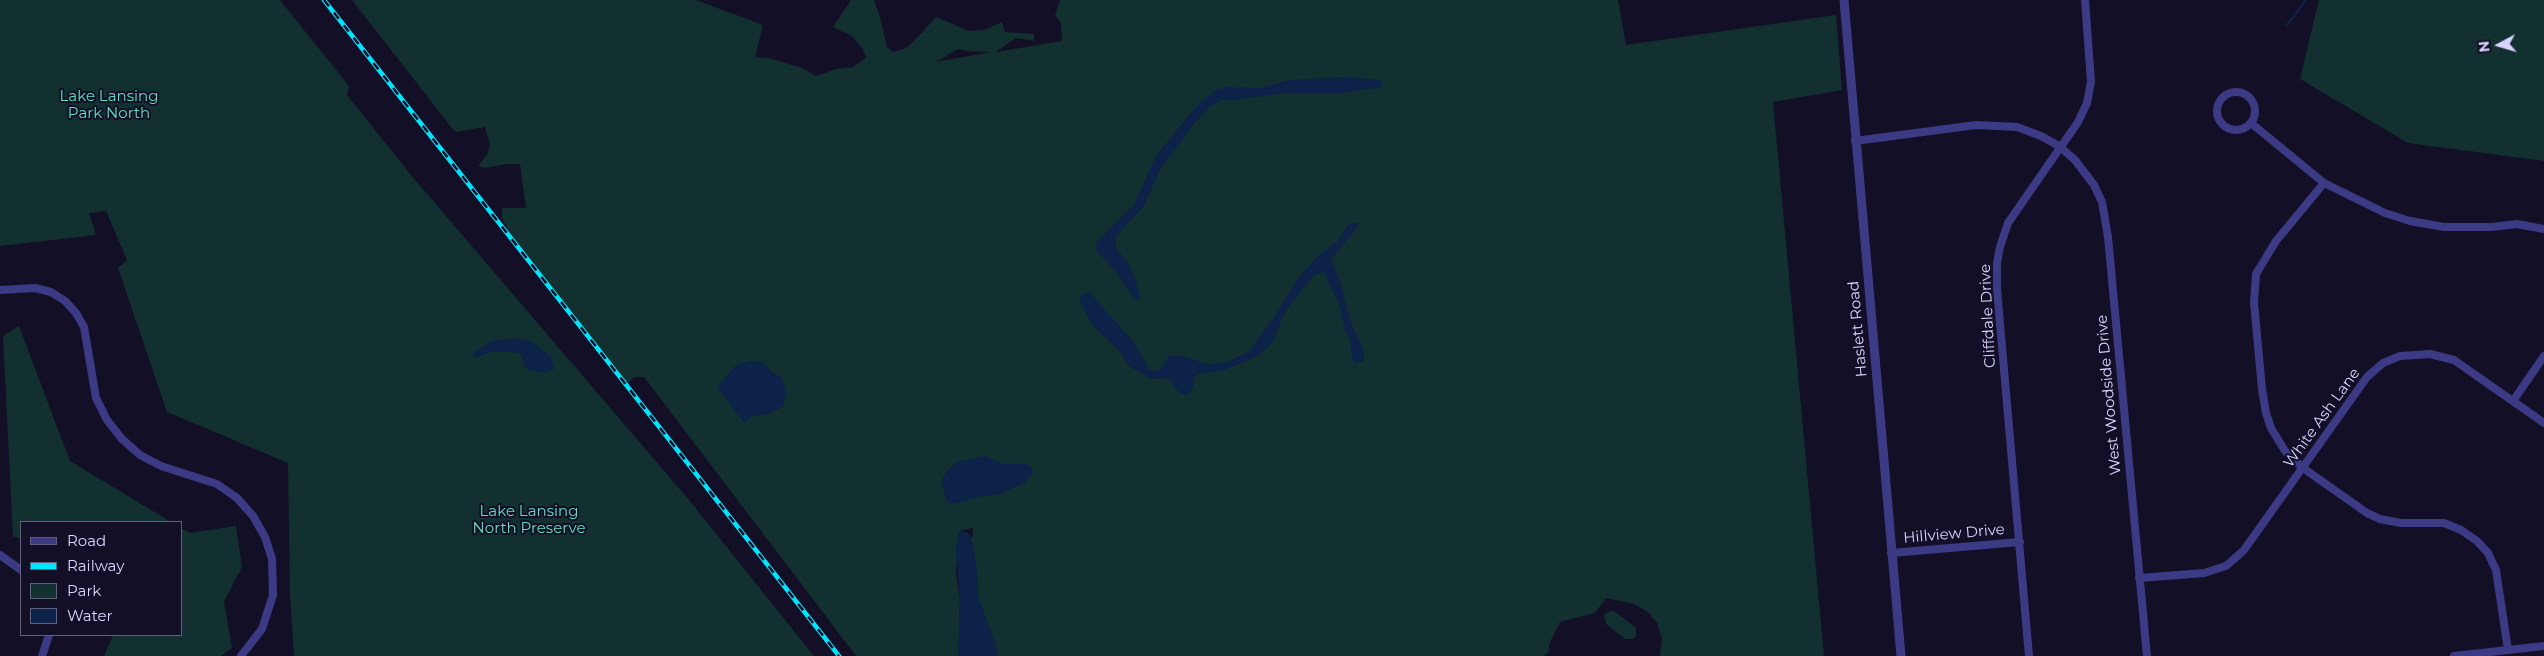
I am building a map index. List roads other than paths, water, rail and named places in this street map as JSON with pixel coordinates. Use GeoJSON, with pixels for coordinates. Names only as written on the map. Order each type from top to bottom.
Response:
{"type":"FeatureCollection","features":[{"type":"Feature","properties":{"kind":"street","name":"Haslett Road"},"geometry":{"type":"LineString","coordinates":[[1844,0],[1901,656]]}},
{"type":"Feature","properties":{"kind":"street","name":"Cliffdale Drive"},"geometry":{"type":"LineString","coordinates":[[2029,656],[1997,263],[2008,223],[2059,146],[2078,122],[2087,103],[2091,82],[2085,0]]}},
{"type":"Feature","properties":{"kind":"street"},"geometry":{"type":"LineString","coordinates":[[2232,93],[2246,95],[2254,107],[2254,116],[2251,123],[2241,129],[2227,127],[2218,116],[2220,101],[2232,93]]}},
{"type":"Feature","properties":{"kind":"street"},"geometry":{"type":"LineString","coordinates":[[2251,123],[2324,183],[2370,208],[2410,221],[2451,227],[2517,224],[2544,229]]}},
{"type":"Feature","properties":{"kind":"street","name":"West Woodside Drive"},"geometry":{"type":"LineString","coordinates":[[1855,141],[1991,124],[2017,127],[2041,136],[2059,146],[2075,160],[2094,185],[2104,211],[2147,656]]}},
{"type":"Feature","properties":{"kind":"street"},"geometry":{"type":"LineString","coordinates":[[2324,183],[2263,260],[2256,274],[2254,288],[2266,413],[2281,446],[2303,468],[2367,513],[2380,519],[2401,523],[2444,523],[2462,530],[2477,541],[2488,553],[2496,570],[2508,650]]}},
{"type":"Feature","properties":{"kind":"street"},"geometry":{"type":"LineString","coordinates":[[0,290],[35,288],[51,292],[65,301],[76,313],[84,327],[93,387],[98,404],[107,420],[122,439],[140,455],[161,466],[217,484],[237,498],[253,516],[265,537],[270,554],[273,571],[273,595],[262,629],[241,656]]}},
{"type":"Feature","properties":{"kind":"street","name":"White Ash Lane"},"geometry":{"type":"LineString","coordinates":[[2139,578],[2204,573],[2226,566],[2244,550],[2367,376],[2383,364],[2400,356],[2430,354],[2447,358],[2463,365],[2544,423]]}},
{"type":"Feature","properties":{"kind":"street"},"geometry":{"type":"LineString","coordinates":[[2513,400],[2544,356]]}},
{"type":"Feature","properties":{"kind":"street","name":"Hillview Drive"},"geometry":{"type":"LineString","coordinates":[[1891,553],[2020,542]]}},
{"type":"Feature","properties":{"kind":"street"},"geometry":{"type":"LineString","coordinates":[[0,555],[20,569]]}},
{"type":"Feature","properties":{"kind":"street"},"geometry":{"type":"LineString","coordinates":[[42,656],[49,636]]}},
{"type":"Feature","properties":{"kind":"street"},"geometry":{"type":"LineString","coordinates":[[2454,656],[2544,646]]}},
{"type":"Feature","properties":{"kind":"water"},"geometry":{"type":"Polygon","coordinates":[[[1346,77],[1381,80],[1382,87],[1341,93],[1285,93],[1222,100],[1210,106],[1194,124],[1160,170],[1144,206],[1115,237],[1116,248],[1130,266],[1136,281],[1140,297],[1138,300],[1134,299],[1116,272],[1097,251],[1096,243],[1134,205],[1156,156],[1199,103],[1216,90],[1225,87],[1260,88],[1290,80],[1346,77]]]}},
{"type":"Feature","properties":{"kind":"water"},"geometry":{"type":"Polygon","coordinates":[[[1356,222],[1358,224],[1356,229],[1331,259],[1340,282],[1352,326],[1363,348],[1364,360],[1362,362],[1355,363],[1352,359],[1350,341],[1339,304],[1323,272],[1313,276],[1285,312],[1272,343],[1260,355],[1225,370],[1198,374],[1194,377],[1193,388],[1187,395],[1179,393],[1169,378],[1151,379],[1129,366],[1120,352],[1093,326],[1080,302],[1081,296],[1089,292],[1133,341],[1150,370],[1158,371],[1169,356],[1183,356],[1207,364],[1227,362],[1248,352],[1273,319],[1299,277],[1321,253],[1337,242],[1347,226],[1356,222]]]}},
{"type":"Feature","properties":{"kind":"water"},"geometry":{"type":"Polygon","coordinates":[[[517,338],[531,341],[551,357],[554,369],[544,373],[526,369],[520,353],[493,351],[475,358],[473,353],[492,341],[517,338]]]}},
{"type":"Feature","properties":{"kind":"water"},"geometry":{"type":"Polygon","coordinates":[[[751,361],[763,362],[771,371],[781,377],[787,393],[783,406],[769,414],[752,416],[744,423],[718,386],[736,365],[751,361]]]}},
{"type":"Feature","properties":{"kind":"water"},"geometry":{"type":"Polygon","coordinates":[[[985,456],[1003,464],[1027,464],[1032,468],[1033,474],[1024,483],[1000,494],[983,496],[953,504],[947,502],[941,481],[947,471],[957,462],[985,456]]]}},
{"type":"Feature","properties":{"kind":"water"},"geometry":{"type":"Polygon","coordinates":[[[959,531],[967,532],[971,537],[977,569],[978,596],[995,642],[998,656],[958,656],[960,600],[956,550],[959,531]]]}},
{"type":"Feature","properties":{"kind":"waterway"},"geometry":{"type":"LineString","coordinates":[[2287,25],[2306,0]]}},
{"type":"Feature","properties":{"kind":"railway"},"geometry":{"type":"LineString","coordinates":[[324,0],[839,656]]}},
{"type":"Feature","properties":{"kind":"park label","name":"Lake Lansing Park North"},"geometry":{"type":"Point","coordinates":[109,106]}},
{"type":"Feature","properties":{"kind":"park label","name":"Lake Lansing North Preserve"},"geometry":{"type":"Point","coordinates":[529,520]}}]}
